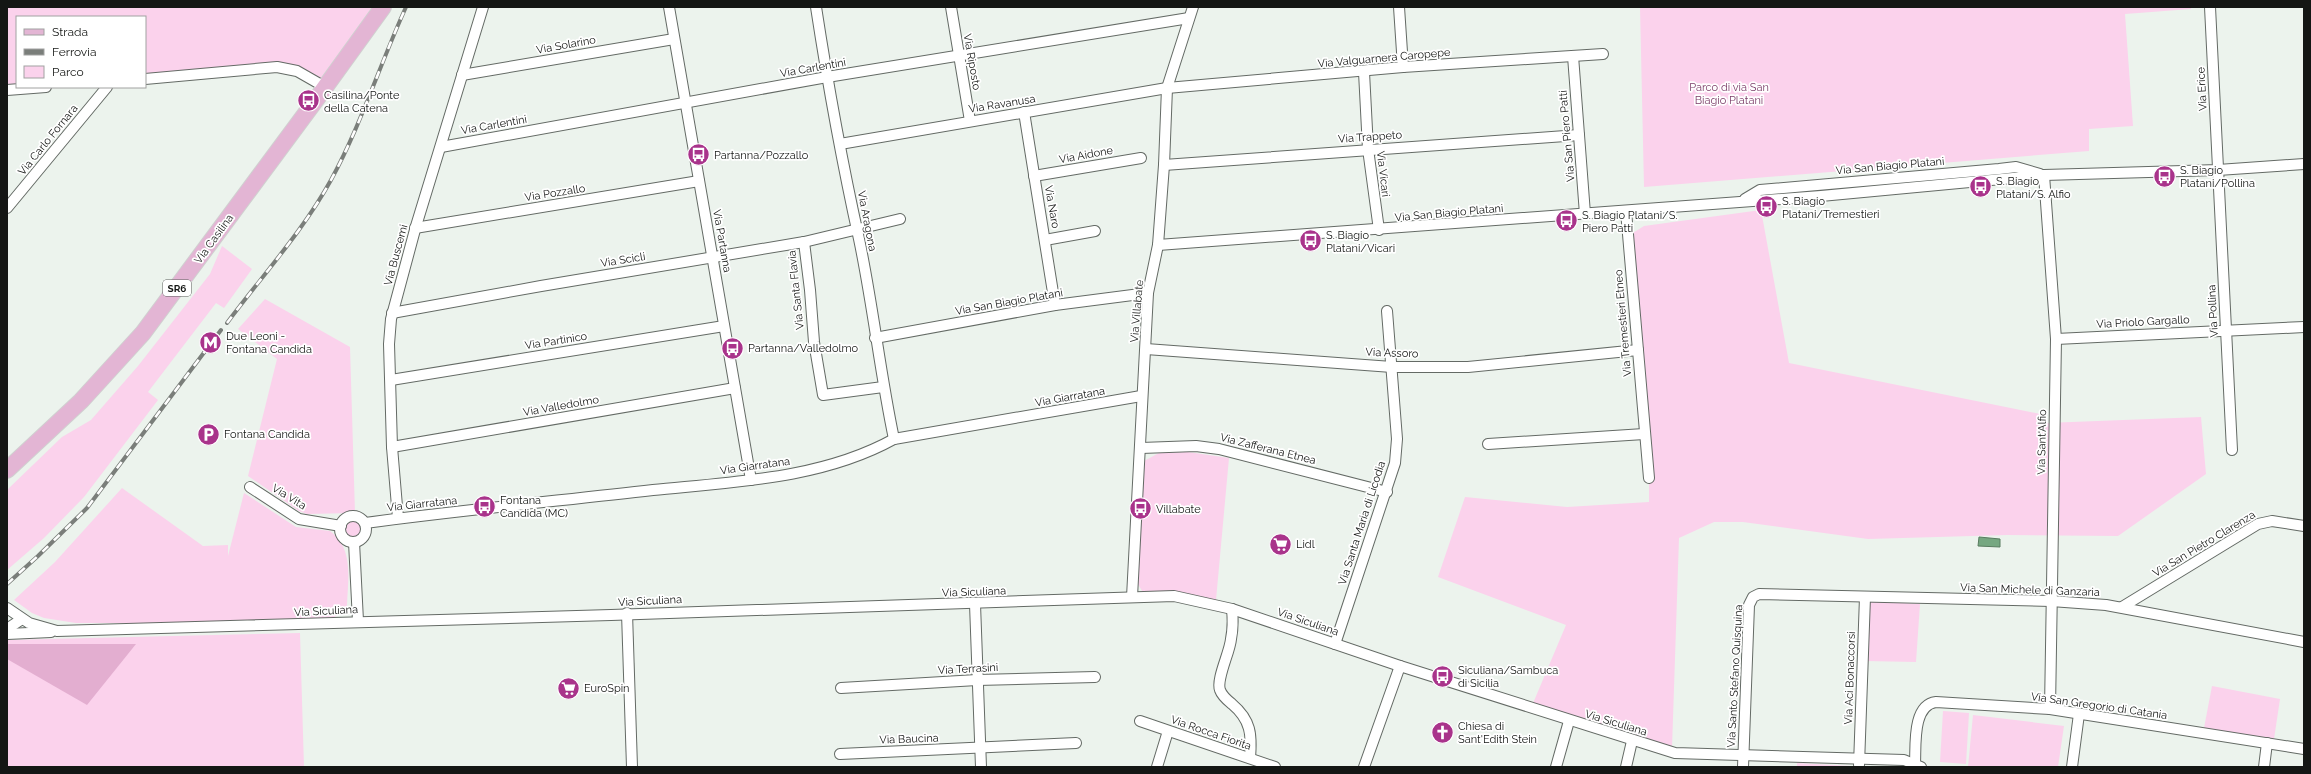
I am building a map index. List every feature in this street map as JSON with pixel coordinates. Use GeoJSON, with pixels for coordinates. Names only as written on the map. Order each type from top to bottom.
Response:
{"type":"FeatureCollection","features":[{"type":"Feature","properties":{"kind":"main road","name":"Via Casilina"},"geometry":{"type":"LineString","coordinates":[[7,470],[75,407],[134,344],[383,7]]}},
{"type":"Feature","properties":{"kind":"street","name":"Via Buscemi"},"geometry":{"type":"LineString","coordinates":[[398,518],[392,447],[389,338],[392,313],[415,228],[483,7]]}},
{"type":"Feature","properties":{"kind":"street","name":"Via Partanna"},"geometry":{"type":"LineString","coordinates":[[669,7],[751,480]]}},
{"type":"Feature","properties":{"kind":"street","name":"Via Aragona"},"geometry":{"type":"LineString","coordinates":[[816,7],[827,77],[894,439]]}},
{"type":"Feature","properties":{"kind":"street","name":"Via Riposto"},"geometry":{"type":"LineString","coordinates":[[951,7],[970,121]]}},
{"type":"Feature","properties":{"kind":"street","name":"Via Villabate"},"geometry":{"type":"LineString","coordinates":[[1132,597],[1141,448],[1141,396],[1146,349],[1148,293],[1158,245],[1164,165],[1167,88],[1193,7]]}},
{"type":"Feature","properties":{"kind":"street"},"geometry":{"type":"LineString","coordinates":[[1399,7],[1403,67]]}},
{"type":"Feature","properties":{"kind":"street","name":"Via Erice"},"geometry":{"type":"LineString","coordinates":[[2210,7],[2218,170]]}},
{"type":"Feature","properties":{"kind":"street","name":"Via Carlentini"},"geometry":{"type":"LineString","coordinates":[[441,147],[827,77],[959,57],[1189,18]]}},
{"type":"Feature","properties":{"kind":"street","name":"Via Solarino"},"geometry":{"type":"LineString","coordinates":[[462,75],[674,39]]}},
{"type":"Feature","properties":{"kind":"street","name":"Via Valguarnera Caropepe"},"geometry":{"type":"LineString","coordinates":[[1167,88],[1364,72],[1403,67],[1603,54]]}},
{"type":"Feature","properties":{"kind":"street","name":"Via San Piero Patti"},"geometry":{"type":"LineString","coordinates":[[1572,56],[1585,214]]}},
{"type":"Feature","properties":{"kind":"street"},"geometry":{"type":"LineString","coordinates":[[146,79],[277,67],[297,72],[325,87]]}},
{"type":"Feature","properties":{"kind":"street","name":"Via Vicari"},"geometry":{"type":"LineString","coordinates":[[1364,72],[1368,149],[1378,230]]}},
{"type":"Feature","properties":{"kind":"street"},"geometry":{"type":"LineString","coordinates":[[7,90],[33,88]]}},
{"type":"Feature","properties":{"kind":"street","name":"Via Carlo Fornara"},"geometry":{"type":"LineString","coordinates":[[7,208],[106,88]]}},
{"type":"Feature","properties":{"kind":"street","name":"Via Ravanusa"},"geometry":{"type":"LineString","coordinates":[[840,144],[1167,88]]}},
{"type":"Feature","properties":{"kind":"street","name":"Via Naro"},"geometry":{"type":"LineString","coordinates":[[1024,112],[1055,305]]}},
{"type":"Feature","properties":{"kind":"street","name":"Via Trappeto"},"geometry":{"type":"LineString","coordinates":[[1164,165],[1368,149],[1578,135]]}},
{"type":"Feature","properties":{"kind":"street","name":"Via Aidone"},"geometry":{"type":"LineString","coordinates":[[1034,176],[1141,158]]}},
{"type":"Feature","properties":{"kind":"street","name":"Via San Biagio Platani"},"geometry":{"type":"LineString","coordinates":[[1158,245],[1626,211],[2010,180],[2044,175],[2218,170],[2304,164]]}},
{"type":"Feature","properties":{"kind":"street","name":"Via San Biagio Platani"},"geometry":{"type":"LineString","coordinates":[[1741,201],[1760,190],[2016,167],[2044,175]]}},
{"type":"Feature","properties":{"kind":"street"},"geometry":{"type":"LineString","coordinates":[[2008,168],[2010,180]]}},
{"type":"Feature","properties":{"kind":"street","name":"Via Pollina"},"geometry":{"type":"LineString","coordinates":[[2218,170],[2232,450]]}},
{"type":"Feature","properties":{"kind":"street","name":"Via Sant'Alfio"},"geometry":{"type":"LineString","coordinates":[[2044,175],[2056,339],[2050,709]]}},
{"type":"Feature","properties":{"kind":"street","name":"Via Pozzallo"},"geometry":{"type":"LineString","coordinates":[[415,228],[699,181]]}},
{"type":"Feature","properties":{"kind":"street","name":"Via Tremestieri Etneo"},"geometry":{"type":"LineString","coordinates":[[1626,211],[1644,434],[1649,478]]}},
{"type":"Feature","properties":{"kind":"street","name":"Via Scicli"},"geometry":{"type":"LineString","coordinates":[[392,313],[541,286],[804,242],[900,219]]}},
{"type":"Feature","properties":{"kind":"street"},"geometry":{"type":"LineString","coordinates":[[1045,240],[1095,232]]}},
{"type":"Feature","properties":{"kind":"street","name":"Via Santa Flavia"},"geometry":{"type":"LineString","coordinates":[[804,242],[814,342],[823,395],[883,386]]}},
{"type":"Feature","properties":{"kind":"street","name":"Via San Biagio Platani"},"geometry":{"type":"LineString","coordinates":[[875,338],[1055,305],[1148,293]]}},
{"type":"Feature","properties":{"kind":"street","name":"Via Santa Maria di Licodia"},"geometry":{"type":"LineString","coordinates":[[1335,644],[1387,492],[1395,464],[1397,439],[1388,311]]}},
{"type":"Feature","properties":{"kind":"street","name":"Via Partinico"},"geometry":{"type":"LineString","coordinates":[[391,380],[724,326]]}},
{"type":"Feature","properties":{"kind":"street","name":"Via Priolo Gargallo"},"geometry":{"type":"LineString","coordinates":[[2056,339],[2304,327]]}},
{"type":"Feature","properties":{"kind":"street","name":"Via Assoro"},"geometry":{"type":"LineString","coordinates":[[1146,349],[1392,367],[1468,367],[1638,350]]}},
{"type":"Feature","properties":{"kind":"street","name":"Via Valledolmo"},"geometry":{"type":"LineString","coordinates":[[392,447],[735,388]]}},
{"type":"Feature","properties":{"kind":"street","name":"Via Giarratana"},"geometry":{"type":"LineString","coordinates":[[365,523],[398,518],[751,480],[829,464],[864,454],[894,439],[1141,396]]}},
{"type":"Feature","properties":{"kind":"street"},"geometry":{"type":"LineString","coordinates":[[1488,444],[1644,434]]}},
{"type":"Feature","properties":{"kind":"street","name":"Via Zafferana Etnea"},"geometry":{"type":"LineString","coordinates":[[1141,448],[1196,446],[1219,449],[1387,492]]}},
{"type":"Feature","properties":{"kind":"street","name":"Via Vita"},"geometry":{"type":"LineString","coordinates":[[250,487],[296,517],[307,521],[341,526]]}},
{"type":"Feature","properties":{"kind":"street"},"geometry":{"type":"LineString","coordinates":[[353,516],[360,518],[365,523],[364,536],[354,542],[344,538],[341,526],[346,518],[353,516]]}},
{"type":"Feature","properties":{"kind":"street","name":"Via San Pietro Clarenza"},"geometry":{"type":"LineString","coordinates":[[2122,607],[2258,524],[2272,521],[2304,526]]}},
{"type":"Feature","properties":{"kind":"street"},"geometry":{"type":"LineString","coordinates":[[354,542],[358,621]]}},
{"type":"Feature","properties":{"kind":"street","name":"Via San Michele di Ganzaria"},"geometry":{"type":"LineString","coordinates":[[1753,597],[1761,594],[1865,598],[2052,600],[2122,607],[2304,642]]}},
{"type":"Feature","properties":{"kind":"street","name":"Via Siculiana"},"geometry":{"type":"LineString","coordinates":[[7,608],[22,619],[57,631],[319,624],[358,621],[627,613],[975,604],[1132,597],[1179,597],[1232,609],[1569,721],[1675,753],[1859,764],[1904,760],[1918,765]]}},
{"type":"Feature","properties":{"kind":"street","name":"Via Santo Stefano Quisquina"},"geometry":{"type":"LineString","coordinates":[[1743,767],[1749,605],[1753,597]]}},
{"type":"Feature","properties":{"kind":"street","name":"Via Aci Bonaccorsi"},"geometry":{"type":"LineString","coordinates":[[1859,764],[1865,598]]}},
{"type":"Feature","properties":{"kind":"street"},"geometry":{"type":"LineString","coordinates":[[975,604],[981,767]]}},
{"type":"Feature","properties":{"kind":"street"},"geometry":{"type":"LineString","coordinates":[[1232,609],[1231,640],[1220,679],[1220,689],[1223,696],[1243,714],[1249,725],[1251,735],[1250,758]]}},
{"type":"Feature","properties":{"kind":"street"},"geometry":{"type":"LineString","coordinates":[[627,613],[632,767]]}},
{"type":"Feature","properties":{"kind":"street"},"geometry":{"type":"LineString","coordinates":[[7,629],[22,619]]}},
{"type":"Feature","properties":{"kind":"street"},"geometry":{"type":"LineString","coordinates":[[7,634],[57,631]]}},
{"type":"Feature","properties":{"kind":"street"},"geometry":{"type":"LineString","coordinates":[[1364,767],[1400,666]]}},
{"type":"Feature","properties":{"kind":"street","name":"Via Terrasini"},"geometry":{"type":"LineString","coordinates":[[841,688],[977,680],[1095,677]]}},
{"type":"Feature","properties":{"kind":"street","name":"Via San Gregorio di Catania"},"geometry":{"type":"LineString","coordinates":[[1918,765],[1920,716],[1925,707],[1931,703],[2050,709],[2304,749]]}},
{"type":"Feature","properties":{"kind":"street"},"geometry":{"type":"LineString","coordinates":[[2072,767],[2079,714]]}},
{"type":"Feature","properties":{"kind":"street","name":"Via Rocca Fiorita"},"geometry":{"type":"LineString","coordinates":[[1140,721],[1275,767]]}},
{"type":"Feature","properties":{"kind":"street"},"geometry":{"type":"LineString","coordinates":[[1556,767],[1569,721]]}},
{"type":"Feature","properties":{"kind":"street"},"geometry":{"type":"LineString","coordinates":[[1157,767],[1168,731]]}},
{"type":"Feature","properties":{"kind":"street"},"geometry":{"type":"LineString","coordinates":[[1626,767],[1632,741]]}},
{"type":"Feature","properties":{"kind":"street","name":"Via Baucina"},"geometry":{"type":"LineString","coordinates":[[840,754],[980,749],[1076,743]]}},
{"type":"Feature","properties":{"kind":"street"},"geometry":{"type":"LineString","coordinates":[[2264,767],[2267,743]]}},
{"type":"Feature","properties":{"kind":"green space"},"geometry":{"type":"Polygon","coordinates":[[[7,7],[375,7],[323,79],[290,66],[146,74],[146,16],[16,16],[16,87],[7,88],[7,7]]]}},
{"type":"Feature","properties":{"kind":"green space","name":"Parco di via San Biagio Platani"},"geometry":{"type":"Polygon","coordinates":[[[1640,7],[2191,7],[2191,9],[2125,14],[2133,126],[2089,129],[2089,151],[1644,187],[1640,7]]]}},
{"type":"Feature","properties":{"kind":"green space"},"geometry":{"type":"Polygon","coordinates":[[[1761,210],[1789,363],[2045,415],[2046,423],[2201,417],[2206,474],[2118,536],[2007,535],[1868,539],[1743,522],[1714,522],[1679,538],[1672,748],[1531,708],[1566,625],[1438,577],[1465,497],[1567,507],[1649,502],[1649,478],[1628,236],[1644,226],[1761,210]]]}},
{"type":"Feature","properties":{"kind":"green space"},"geometry":{"type":"Polygon","coordinates":[[[222,246],[252,269],[224,308],[216,303],[148,392],[158,400],[84,497],[44,538],[7,570],[7,490],[62,437],[91,420],[138,366],[210,274],[222,246]]]}},
{"type":"Feature","properties":{"kind":"green space"},"geometry":{"type":"Polygon","coordinates":[[[265,299],[350,347],[355,513],[307,514],[299,511],[248,476],[277,359],[238,329],[265,299]]]}},
{"type":"Feature","properties":{"kind":"green space"},"geometry":{"type":"Polygon","coordinates":[[[1188,452],[1229,458],[1216,600],[1142,591],[1135,579],[1144,461],[1159,453],[1188,452]]]}},
{"type":"Feature","properties":{"kind":"green space"},"geometry":{"type":"Polygon","coordinates":[[[122,488],[203,546],[228,545],[228,556],[244,493],[296,527],[330,531],[338,538],[343,546],[348,565],[347,605],[344,612],[332,618],[175,623],[76,623],[44,618],[32,613],[14,600],[55,562],[122,488]]]}},
{"type":"Feature","properties":{"kind":"green space"},"geometry":{"type":"Polygon","coordinates":[[[353,521],[360,526],[361,529],[356,536],[353,537],[346,532],[345,529],[350,522],[353,521]]]}},
{"type":"Feature","properties":{"kind":"green space"},"geometry":{"type":"Polygon","coordinates":[[[1867,601],[1920,604],[1916,662],[1865,661],[1867,601]]]}},
{"type":"Feature","properties":{"kind":"green space"},"geometry":{"type":"Polygon","coordinates":[[[300,633],[304,767],[7,767],[7,640],[300,633]]]}},
{"type":"Feature","properties":{"kind":"green space"},"geometry":{"type":"Polygon","coordinates":[[[2212,686],[2280,699],[2274,739],[2204,728],[2212,686]]]}},
{"type":"Feature","properties":{"kind":"green space"},"geometry":{"type":"Polygon","coordinates":[[[1943,711],[1969,713],[1966,764],[1940,762],[1943,711]]]}},
{"type":"Feature","properties":{"kind":"green space"},"geometry":{"type":"Polygon","coordinates":[[[1973,715],[2064,726],[2058,767],[1968,767],[1973,715]]]}},
{"type":"Feature","properties":{"kind":"green space"},"geometry":{"type":"Polygon","coordinates":[[[1797,763],[1851,766],[1851,767],[1797,767],[1797,763]]]}},
{"type":"Feature","properties":{"kind":"shaded area"},"geometry":{"type":"Polygon","coordinates":[[[1979,537],[2000,539],[2000,547],[1978,546],[1979,537]]]}},
{"type":"Feature","properties":{"kind":"shaded area"},"geometry":{"type":"Polygon","coordinates":[[[7,644],[136,644],[87,705],[7,659],[7,644]]]}},
{"type":"Feature","properties":{"kind":"railway"},"geometry":{"type":"LineString","coordinates":[[227,323],[295,235],[320,199],[331,180],[352,138],[406,7]]}},
{"type":"Feature","properties":{"kind":"railway"},"geometry":{"type":"LineString","coordinates":[[7,584],[87,508],[221,330]]}},
{"type":"Feature","properties":{"kind":"place","name":"Casilina/Ponte della Catena"},"geometry":{"type":"Point","coordinates":[308,101]}},
{"type":"Feature","properties":{"kind":"place","name":"Partanna/Pozzallo"},"geometry":{"type":"Point","coordinates":[699,155]}},
{"type":"Feature","properties":{"kind":"place","name":"S. Biagio Platani/Pollina"},"geometry":{"type":"Point","coordinates":[2164,176]}},
{"type":"Feature","properties":{"kind":"place","name":"S. Biagio Platani/S. Alfio"},"geometry":{"type":"Point","coordinates":[1981,187]}},
{"type":"Feature","properties":{"kind":"place","name":"S. Biagio Platani/Tremestieri"},"geometry":{"type":"Point","coordinates":[1767,207]}},
{"type":"Feature","properties":{"kind":"place","name":"S. Biagio Platani/S. Piero Patti"},"geometry":{"type":"Point","coordinates":[1567,221]}},
{"type":"Feature","properties":{"kind":"place","name":"S. Biagio Platani/Vicari"},"geometry":{"type":"Point","coordinates":[1310,241]}},
{"type":"Feature","properties":{"kind":"place","name":"Due Leoni - Fontana Candida"},"geometry":{"type":"Point","coordinates":[210,342]}},
{"type":"Feature","properties":{"kind":"place","name":"Partanna/Valledolmo"},"geometry":{"type":"Point","coordinates":[732,348]}},
{"type":"Feature","properties":{"kind":"place","name":"Fontana Candida"},"geometry":{"type":"Point","coordinates":[209,434]}},
{"type":"Feature","properties":{"kind":"place","name":"Fontana Candida (MC)"},"geometry":{"type":"Point","coordinates":[484,506]}},
{"type":"Feature","properties":{"kind":"place","name":"Villabate"},"geometry":{"type":"Point","coordinates":[1140,509]}},
{"type":"Feature","properties":{"kind":"place","name":"Lidl"},"geometry":{"type":"Point","coordinates":[1281,544]}},
{"type":"Feature","properties":{"kind":"place","name":"Siculiana/Sambuca di Sicilia"},"geometry":{"type":"Point","coordinates":[1443,676]}},
{"type":"Feature","properties":{"kind":"place","name":"EuroSpin"},"geometry":{"type":"Point","coordinates":[569,688]}},
{"type":"Feature","properties":{"kind":"place","name":"Chiesa di Sant'Edith Stein"},"geometry":{"type":"Point","coordinates":[1442,732]}}]}
